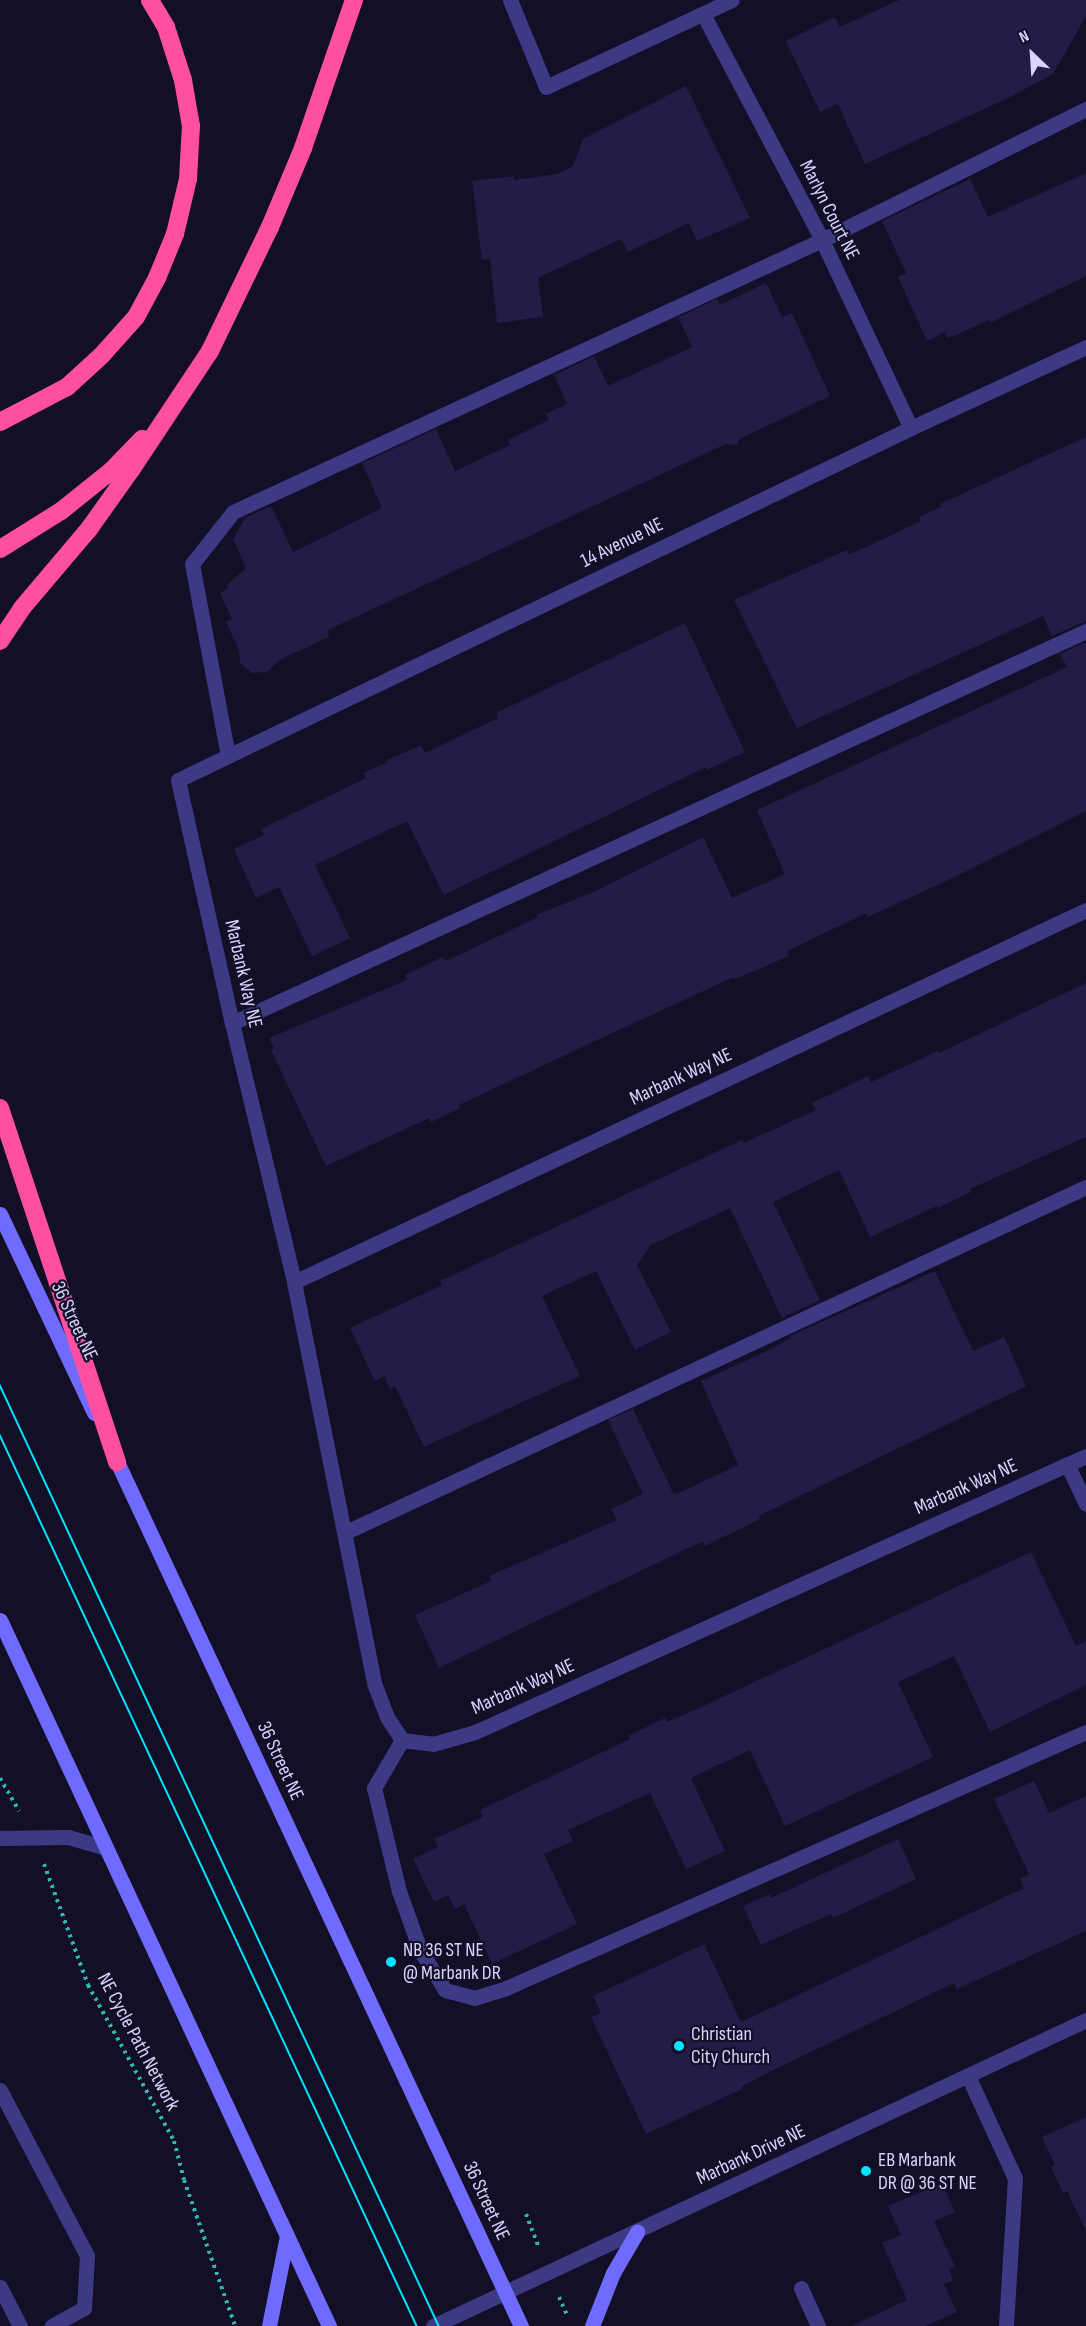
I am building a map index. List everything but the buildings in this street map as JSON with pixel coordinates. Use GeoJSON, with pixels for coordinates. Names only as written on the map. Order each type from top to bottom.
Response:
{"type":"FeatureCollection","features":[{"type":"Feature","properties":{"kind":"highway"},"geometry":{"type":"LineString","coordinates":[[0,422],[66,387],[101,356],[136,317],[157,278],[175,234],[188,179],[191,126],[183,80],[166,27],[150,0]]}},
{"type":"Feature","properties":{"kind":"highway"},"geometry":{"type":"LineString","coordinates":[[0,641],[22,608],[95,520],[210,351],[270,227],[303,148],[354,0]]}},
{"type":"Feature","properties":{"kind":"highway"},"geometry":{"type":"LineString","coordinates":[[0,549],[61,511],[111,471],[177,402]]}},
{"type":"Feature","properties":{"kind":"highway"},"geometry":{"type":"LineString","coordinates":[[0,1108],[117,1462]]}},
{"type":"Feature","properties":{"kind":"main road","name":"36 Street NE"},"geometry":{"type":"LineString","coordinates":[[0,1214],[521,2326]]}},
{"type":"Feature","properties":{"kind":"main road"},"geometry":{"type":"LineString","coordinates":[[0,1620],[329,2326]]}},
{"type":"Feature","properties":{"kind":"main road"},"geometry":{"type":"LineString","coordinates":[[592,2326],[613,2273],[637,2232]]}},
{"type":"Feature","properties":{"kind":"main road"},"geometry":{"type":"LineString","coordinates":[[269,2326],[287,2236]]}},
{"type":"Feature","properties":{"kind":"street"},"geometry":{"type":"LineString","coordinates":[[510,0],[546,87],[732,0]]}},
{"type":"Feature","properties":{"kind":"street","name":"Marlyn Court NE"},"geometry":{"type":"LineString","coordinates":[[703,14],[822,240],[911,428]]}},
{"type":"Feature","properties":{"kind":"street"},"geometry":{"type":"LineString","coordinates":[[228,756],[192,564],[233,512],[822,240],[1086,110]]}},
{"type":"Feature","properties":{"kind":"street","name":"14 Avenue NE"},"geometry":{"type":"LineString","coordinates":[[178,780],[911,428],[1086,347]]}},
{"type":"Feature","properties":{"kind":"street"},"geometry":{"type":"LineString","coordinates":[[232,1023],[1086,631]]}},
{"type":"Feature","properties":{"kind":"street","name":"Marbank Way NE"},"geometry":{"type":"LineString","coordinates":[[178,780],[232,1023],[294,1282],[346,1532],[374,1683],[387,1717],[402,1740],[433,1744],[475,1732],[1086,1455]]}},
{"type":"Feature","properties":{"kind":"street","name":"Marbank Way NE"},"geometry":{"type":"LineString","coordinates":[[294,1282],[1086,910]]}},
{"type":"Feature","properties":{"kind":"street"},"geometry":{"type":"LineString","coordinates":[[346,1532],[1086,1186]]}},
{"type":"Feature","properties":{"kind":"street"},"geometry":{"type":"LineString","coordinates":[[1067,1464],[1086,1504]]}},
{"type":"Feature","properties":{"kind":"street"},"geometry":{"type":"LineString","coordinates":[[402,1740],[374,1788],[399,1891],[420,1950],[445,1990],[474,1998],[506,1988],[1086,1732]]}},
{"type":"Feature","properties":{"kind":"street"},"geometry":{"type":"LineString","coordinates":[[0,1838],[68,1838],[106,1848]]}},
{"type":"Feature","properties":{"kind":"street","name":"Marbank Drive NE"},"geometry":{"type":"LineString","coordinates":[[433,2326],[1086,2020]]}},
{"type":"Feature","properties":{"kind":"street"},"geometry":{"type":"LineString","coordinates":[[968,2076],[1015,2178],[1006,2326]]}},
{"type":"Feature","properties":{"kind":"street"},"geometry":{"type":"LineString","coordinates":[[0,2090],[87,2256],[84,2308],[52,2326]]}},
{"type":"Feature","properties":{"kind":"street"},"geometry":{"type":"LineString","coordinates":[[0,2287],[20,2326]]}},
{"type":"Feature","properties":{"kind":"street"},"geometry":{"type":"LineString","coordinates":[[801,2288],[818,2326]]}},
{"type":"Feature","properties":{"kind":"path","name":"NE Cycle Path Network"},"geometry":{"type":"LineString","coordinates":[[0,1778],[34,1837],[88,1985],[174,2141],[184,2180],[235,2326]]}},
{"type":"Feature","properties":{"kind":"tram line"},"geometry":{"type":"LineString","coordinates":[[0,1385],[439,2326]]}},
{"type":"Feature","properties":{"kind":"tram line"},"geometry":{"type":"LineString","coordinates":[[0,1435],[417,2326]]}},
{"type":"Feature","properties":{"kind":"place","name":"NB 36 ST NE @ Marbank DR"},"geometry":{"type":"Point","coordinates":[391,1962]}},
{"type":"Feature","properties":{"kind":"place","name":"Christian City Church"},"geometry":{"type":"Point","coordinates":[679,2046]}},
{"type":"Feature","properties":{"kind":"place","name":"EB Marbank DR @ 36 ST NE"},"geometry":{"type":"Point","coordinates":[866,2171]}}]}
